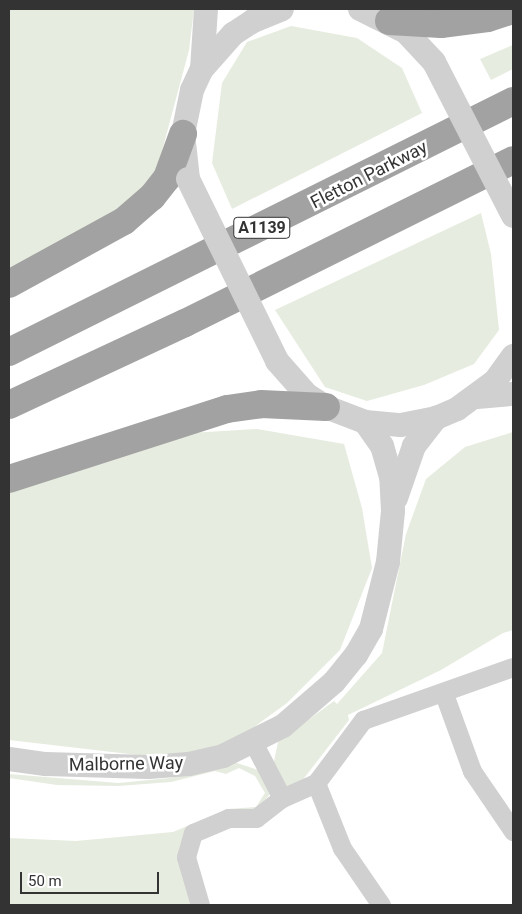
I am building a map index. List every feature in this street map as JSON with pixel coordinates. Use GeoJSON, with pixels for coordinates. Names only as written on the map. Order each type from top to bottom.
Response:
{"type":"FeatureCollection","features":[{"type":"Feature","properties":{"kind":"highway"},"geometry":{"type":"LineString","coordinates":[[389,21],[441,24],[488,18],[513,10]]}},
{"type":"Feature","properties":{"kind":"highway","name":"Fletton Parkway"},"geometry":{"type":"LineString","coordinates":[[9,352],[513,101]]}},
{"type":"Feature","properties":{"kind":"highway"},"geometry":{"type":"LineString","coordinates":[[9,284],[124,220],[152,197],[167,178],[183,134]]}},
{"type":"Feature","properties":{"kind":"highway"},"geometry":{"type":"LineString","coordinates":[[9,405],[185,323],[513,160]]}},
{"type":"Feature","properties":{"kind":"highway"},"geometry":{"type":"LineString","coordinates":[[9,479],[227,409],[261,404],[326,407]]}},
{"type":"Feature","properties":{"kind":"street"},"geometry":{"type":"LineString","coordinates":[[202,69],[206,9]]}},
{"type":"Feature","properties":{"kind":"street"},"geometry":{"type":"LineString","coordinates":[[282,9],[253,21],[233,34],[202,69],[192,90],[183,134],[188,179],[277,361],[307,395],[326,407],[365,422],[401,424],[436,418],[477,397],[495,381],[513,356]]}},
{"type":"Feature","properties":{"kind":"street"},"geometry":{"type":"LineString","coordinates":[[360,9],[389,21],[406,32],[434,62],[513,216]]}},
{"type":"Feature","properties":{"kind":"street"},"geometry":{"type":"LineString","coordinates":[[477,397],[513,394]]}},
{"type":"Feature","properties":{"kind":"street","name":"Malborne Way"},"geometry":{"type":"LineString","coordinates":[[9,759],[46,764],[148,767],[223,756],[282,726],[334,682],[356,655],[371,629],[381,599],[393,511],[401,478],[414,446],[436,418]]}},
{"type":"Feature","properties":{"kind":"street","name":"Malborne Way"},"geometry":{"type":"LineString","coordinates":[[365,422],[382,446],[390,477],[393,511]]}},
{"type":"Feature","properties":{"kind":"street"},"geometry":{"type":"LineString","coordinates":[[200,905],[186,858],[193,833],[228,818],[256,818],[282,798],[316,783],[363,720],[444,694],[513,667]]}},
{"type":"Feature","properties":{"kind":"street"},"geometry":{"type":"LineString","coordinates":[[444,694],[472,771],[513,831]]}},
{"type":"Feature","properties":{"kind":"street"},"geometry":{"type":"LineString","coordinates":[[253,742],[282,798]]}},
{"type":"Feature","properties":{"kind":"street"},"geometry":{"type":"LineString","coordinates":[[316,783],[342,848],[381,905]]}},
{"type":"Feature","properties":{"kind":"shaded area"},"geometry":{"type":"Polygon","coordinates":[[[9,9],[194,9],[189,50],[158,166],[134,201],[9,274],[9,9]]]}},
{"type":"Feature","properties":{"kind":"shaded area"},"geometry":{"type":"Polygon","coordinates":[[[291,26],[357,38],[402,68],[422,113],[232,209],[212,163],[222,83],[247,42],[291,26]]]}},
{"type":"Feature","properties":{"kind":"shaded area"},"geometry":{"type":"Polygon","coordinates":[[[513,45],[513,69],[491,80],[480,59],[513,45]]]}},
{"type":"Feature","properties":{"kind":"shaded area"},"geometry":{"type":"Polygon","coordinates":[[[481,213],[491,254],[499,330],[474,364],[424,385],[367,401],[325,387],[275,310],[481,213]]]}},
{"type":"Feature","properties":{"kind":"shaded area"},"geometry":{"type":"Polygon","coordinates":[[[257,429],[344,444],[362,508],[372,568],[340,650],[287,703],[235,741],[172,759],[9,740],[9,490],[190,433],[257,429]]]}},
{"type":"Feature","properties":{"kind":"shaded area"},"geometry":{"type":"Polygon","coordinates":[[[513,432],[513,630],[503,633],[441,670],[348,715],[349,720],[298,786],[287,786],[281,782],[273,766],[278,742],[334,701],[337,704],[382,653],[406,534],[426,479],[465,447],[513,432]]]}},
{"type":"Feature","properties":{"kind":"shaded area"},"geometry":{"type":"Polygon","coordinates":[[[234,762],[261,771],[271,793],[255,811],[187,831],[194,905],[9,905],[9,838],[76,841],[173,832],[228,809],[256,807],[265,793],[255,776],[239,768],[226,774],[215,771],[171,782],[118,786],[57,785],[9,778],[9,774],[118,783],[170,778],[234,762]]]}}]}
